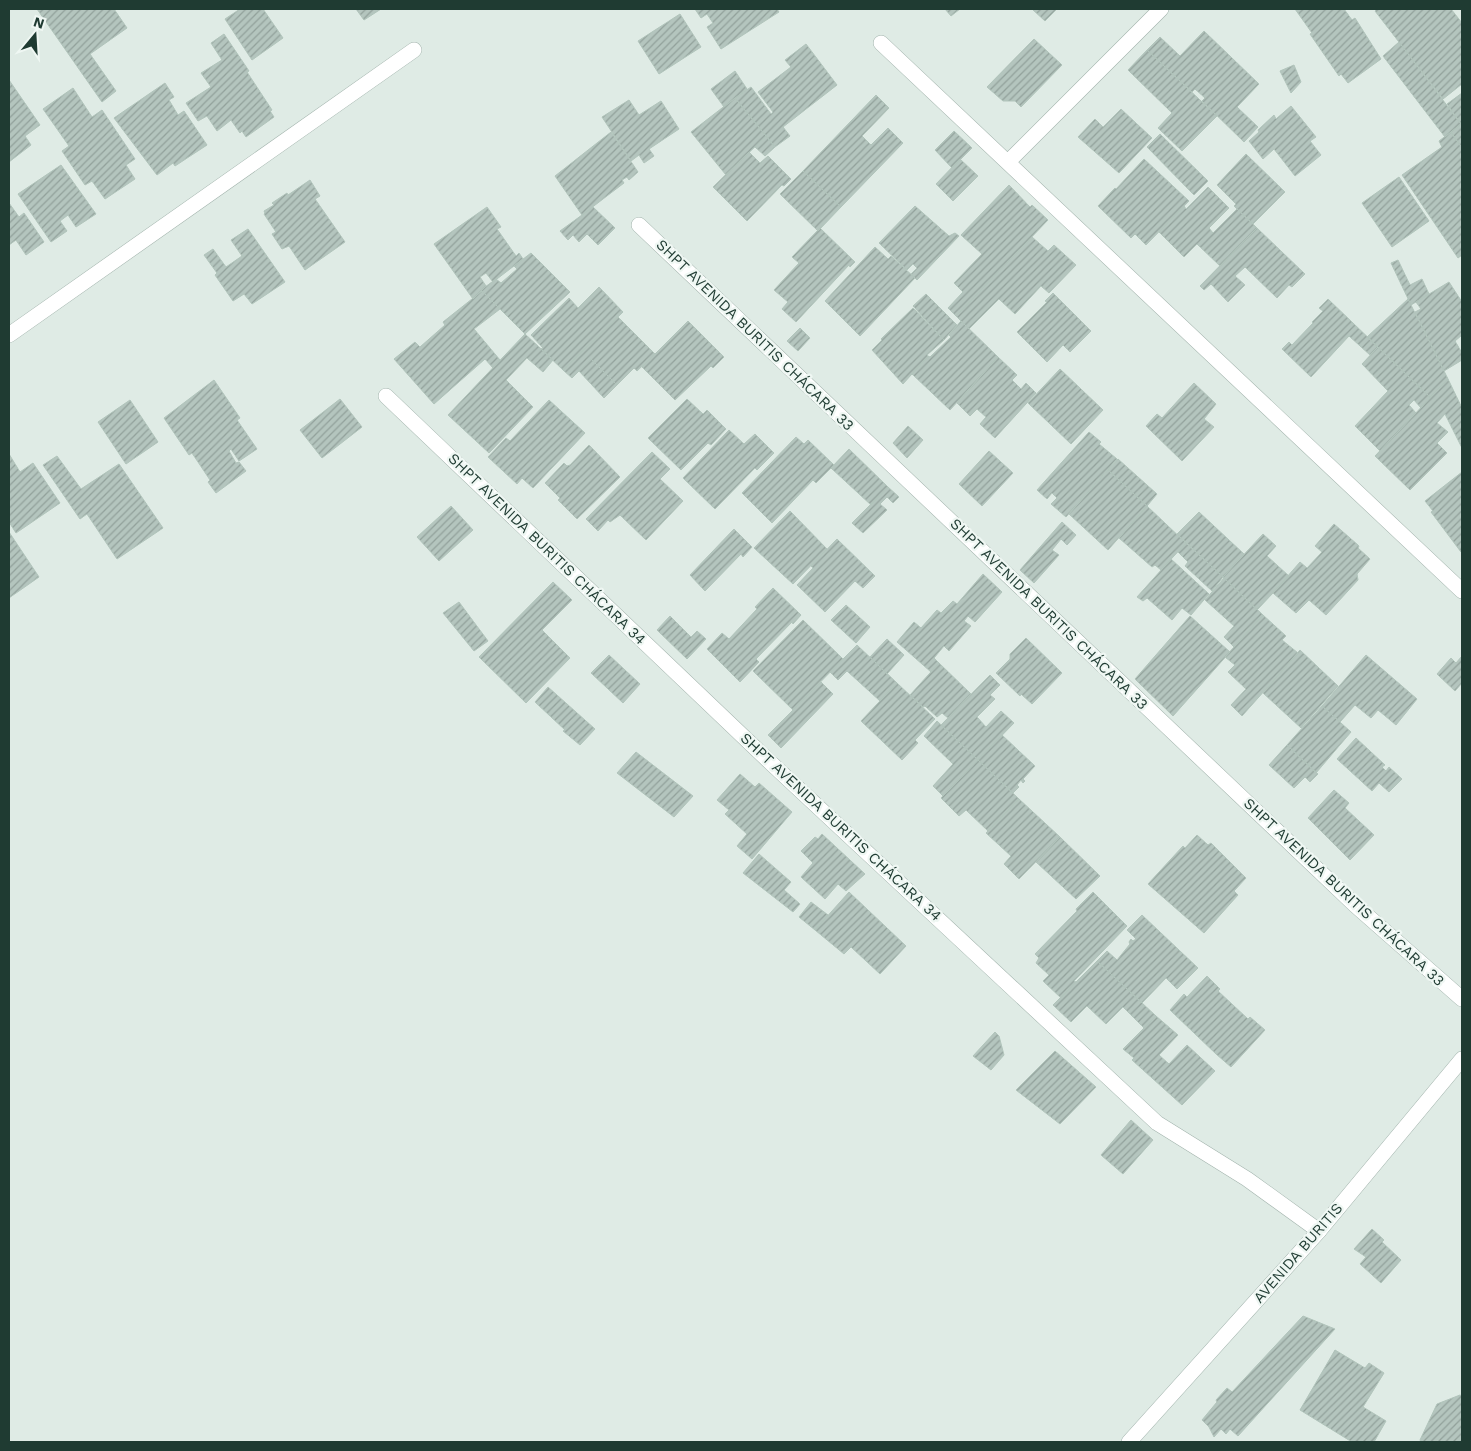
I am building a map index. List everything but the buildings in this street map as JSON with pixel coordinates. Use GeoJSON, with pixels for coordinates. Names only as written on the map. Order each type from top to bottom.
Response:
{"type":"FeatureCollection","features":[{"type":"Feature","properties":{"kind":"street"},"geometry":{"type":"LineString","coordinates":[[1008,162],[1161,9]]}},
{"type":"Feature","properties":{"kind":"street"},"geometry":{"type":"LineString","coordinates":[[881,43],[1462,591]]}},
{"type":"Feature","properties":{"kind":"street"},"geometry":{"type":"LineString","coordinates":[[9,335],[414,50]]}},
{"type":"Feature","properties":{"kind":"street","name":"SHPT AVENIDA BURITIS CHÁCARA 33"},"geometry":{"type":"LineString","coordinates":[[639,225],[1355,905],[1462,999]]}},
{"type":"Feature","properties":{"kind":"street","name":"SHPT AVENIDA BURITIS CHÁCARA 34"},"geometry":{"type":"LineString","coordinates":[[386,396],[764,757],[1157,1123],[1247,1179],[1319,1230]]}},
{"type":"Feature","properties":{"kind":"street","name":"AVENIDA BURITIS"},"geometry":{"type":"LineString","coordinates":[[1129,1442],[1319,1230],[1462,1059]]}}]}
